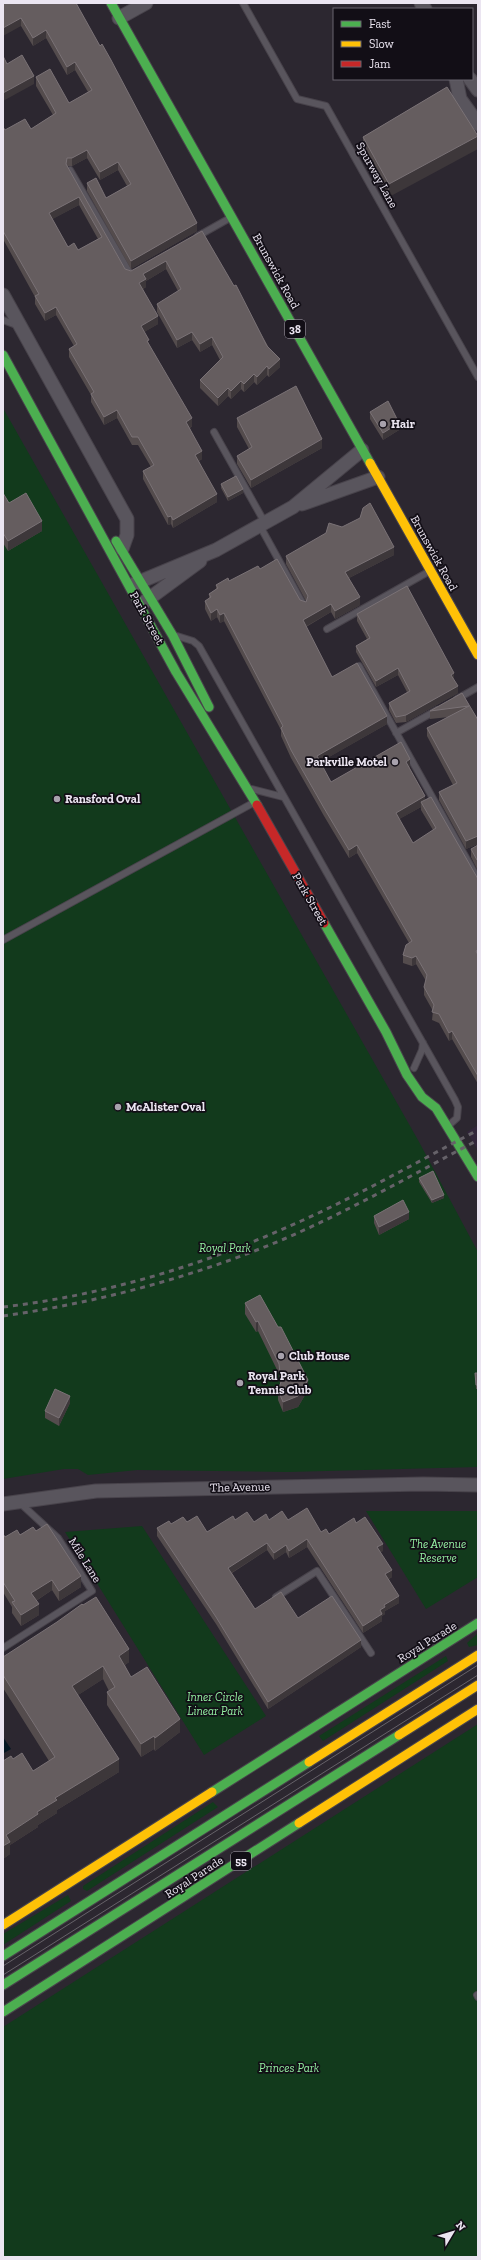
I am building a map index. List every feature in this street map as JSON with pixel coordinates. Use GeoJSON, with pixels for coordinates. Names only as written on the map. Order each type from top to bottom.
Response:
{"type":"FeatureCollection","features":[{"type":"Feature","properties":{"kind":"main road","name":"Brunswick Road"},"geometry":{"type":"LineString","coordinates":[[111,3],[362,450],[476,648]]}},
{"type":"Feature","properties":{"kind":"main road","name":"Park Street"},"geometry":{"type":"LineString","coordinates":[[3,355],[66,468],[129,587],[217,742],[234,764]]}},
{"type":"Feature","properties":{"kind":"main road","name":"Park Street"},"geometry":{"type":"LineString","coordinates":[[66,468],[122,549],[141,580],[197,682],[234,764],[386,1032],[408,1078],[431,1107],[436,1108],[477,1173]]}},
{"type":"Feature","properties":{"kind":"main road","name":"Park Street"},"geometry":{"type":"LineString","coordinates":[[386,1032],[416,1070]]}},
{"type":"Feature","properties":{"kind":"main road","name":"Park Street"},"geometry":{"type":"LineString","coordinates":[[434,1094],[438,1099],[436,1108]]}},
{"type":"Feature","properties":{"kind":"main road","name":"Royal Parade"},"geometry":{"type":"LineString","coordinates":[[3,1925],[452,1644],[478,1623]]}},
{"type":"Feature","properties":{"kind":"main road","name":"Royal Parade"},"geometry":{"type":"LineString","coordinates":[[3,2012],[142,1911],[288,1799],[462,1661],[478,1655]]}},
{"type":"Feature","properties":{"kind":"main road","name":"Royal Parade"},"geometry":{"type":"LineString","coordinates":[[3,1985],[142,1911],[288,1799],[478,1685]]}},
{"type":"Feature","properties":{"kind":"main road","name":"Royal Parade"},"geometry":{"type":"LineString","coordinates":[[3,1956],[74,1903],[478,1709]]}},
{"type":"Feature","properties":{"kind":"main road"},"geometry":{"type":"LineString","coordinates":[[64,1886],[74,1903]]}},
{"type":"Feature","properties":{"kind":"street"},"geometry":{"type":"LineString","coordinates":[[119,18],[146,3]]}},
{"type":"Feature","properties":{"kind":"street"},"geometry":{"type":"LineString","coordinates":[[456,80],[460,99],[478,124]]}},
{"type":"Feature","properties":{"kind":"street"},"geometry":{"type":"LineString","coordinates":[[471,80],[478,90]]}},
{"type":"Feature","properties":{"kind":"street"},"geometry":{"type":"LineString","coordinates":[[3,295],[127,519],[127,535],[122,549]]}},
{"type":"Feature","properties":{"kind":"street"},"geometry":{"type":"LineString","coordinates":[[129,587],[141,580],[216,550],[293,507],[362,450]]}},
{"type":"Feature","properties":{"kind":"street"},"geometry":{"type":"LineString","coordinates":[[293,507],[378,477]]}},
{"type":"Feature","properties":{"kind":"street"},"geometry":{"type":"LineString","coordinates":[[140,605],[216,550]]}},
{"type":"Feature","properties":{"kind":"street","name":"The Avenue"},"geometry":{"type":"LineString","coordinates":[[3,1504],[96,1492],[355,1485],[478,1485]]}},
{"type":"Feature","properties":{"kind":"lane","name":"Spurway Lane"},"geometry":{"type":"LineString","coordinates":[[243,3],[297,99],[326,106],[478,377]]}},
{"type":"Feature","properties":{"kind":"lane"},"geometry":{"type":"LineString","coordinates":[[70,170],[130,275],[136,272]]}},
{"type":"Feature","properties":{"kind":"lane"},"geometry":{"type":"LineString","coordinates":[[194,239],[232,217]]}},
{"type":"Feature","properties":{"kind":"lane"},"geometry":{"type":"LineString","coordinates":[[3,320],[21,326]]}},
{"type":"Feature","properties":{"kind":"lane"},"geometry":{"type":"LineString","coordinates":[[214,432],[304,606]]}},
{"type":"Feature","properties":{"kind":"lane"},"geometry":{"type":"LineString","coordinates":[[326,629],[430,570]]}},
{"type":"Feature","properties":{"kind":"lane"},"geometry":{"type":"LineString","coordinates":[[158,638],[172,636],[186,637],[200,646],[283,797],[457,1102],[457,1118],[448,1125]]}},
{"type":"Feature","properties":{"kind":"lane"},"geometry":{"type":"LineString","coordinates":[[359,666],[478,879]]}},
{"type":"Feature","properties":{"kind":"lane"},"geometry":{"type":"LineString","coordinates":[[448,704],[478,687]]}},
{"type":"Feature","properties":{"kind":"lane"},"geometry":{"type":"LineString","coordinates":[[396,733],[441,708]]}},
{"type":"Feature","properties":{"kind":"lane"},"geometry":{"type":"LineString","coordinates":[[247,788],[283,797]]}},
{"type":"Feature","properties":{"kind":"lane"},"geometry":{"type":"LineString","coordinates":[[3,940],[255,803]]}},
{"type":"Feature","properties":{"kind":"lane"},"geometry":{"type":"LineString","coordinates":[[465,855],[471,852]]}},
{"type":"Feature","properties":{"kind":"lane"},"geometry":{"type":"LineString","coordinates":[[416,1070],[423,1043]]}},
{"type":"Feature","properties":{"kind":"lane","name":"Mile Lane"},"geometry":{"type":"LineString","coordinates":[[3,1648],[92,1591],[58,1538],[21,1501]]}},
{"type":"Feature","properties":{"kind":"lane"},"geometry":{"type":"LineString","coordinates":[[268,1602],[317,1571],[371,1653]]}},
{"type":"Feature","properties":{"kind":"shaded area"},"geometry":{"type":"Polygon","coordinates":[[[478,1125],[478,1148],[477,1149],[467,1132],[478,1125]]]}},
{"type":"Feature","properties":{"kind":"green space","name":"Royal Park"},"geometry":{"type":"Polygon","coordinates":[[[3,408],[418,1140],[478,1252],[478,1467],[288,1472],[137,1470],[88,1475],[78,1469],[64,1469],[3,1479],[3,408]]]}},
{"type":"Feature","properties":{"kind":"green space","name":"The Avenue Reserve"},"geometry":{"type":"Polygon","coordinates":[[[366,1511],[478,1511],[478,1577],[426,1609],[366,1511]]]}},
{"type":"Feature","properties":{"kind":"green space","name":"Inner Circle Linear Park"},"geometry":{"type":"Polygon","coordinates":[[[142,1526],[266,1716],[204,1755],[65,1532],[142,1526]]]}},
{"type":"Feature","properties":{"kind":"green space"},"geometry":{"type":"Polygon","coordinates":[[[478,1633],[478,1645],[469,1647],[467,1643],[478,1633]]]}},
{"type":"Feature","properties":{"kind":"green space"},"geometry":{"type":"Polygon","coordinates":[[[446,1656],[448,1661],[323,1741],[319,1736],[446,1656]]]}},
{"type":"Feature","properties":{"kind":"green space","name":"Princes Park"},"geometry":{"type":"Polygon","coordinates":[[[478,1724],[478,2257],[3,2257],[3,2027],[478,1724]]]}},
{"type":"Feature","properties":{"kind":"green space"},"geometry":{"type":"Polygon","coordinates":[[[213,1802],[218,1807],[87,1891],[83,1889],[83,1886],[213,1802]]]}},
{"type":"Feature","properties":{"kind":"green space"},"geometry":{"type":"Polygon","coordinates":[[[68,1895],[71,1901],[3,1945],[3,1934],[68,1895]]]}},
{"type":"Feature","properties":{"kind":"water"},"geometry":{"type":"Polygon","coordinates":[[[3,1737],[11,1749],[4,1753],[3,1752],[3,1737]]]}},
{"type":"Feature","properties":{"kind":"building"},"geometry":{"type":"Polygon","coordinates":[[[3,3],[76,3],[100,46],[102,44],[111,60],[197,223],[131,261],[87,183],[96,178],[106,198],[131,184],[118,162],[100,172],[87,150],[72,158],[67,158],[66,164],[125,269],[131,271],[202,231],[234,286],[236,285],[267,346],[280,359],[269,369],[267,366],[257,377],[254,374],[244,384],[241,381],[231,391],[228,388],[218,398],[200,380],[223,357],[212,337],[200,344],[192,332],[177,340],[157,304],[181,289],[166,261],[143,274],[146,279],[139,283],[158,316],[141,326],[149,340],[147,341],[192,418],[186,422],[202,451],[195,455],[217,494],[173,520],[171,516],[168,517],[143,471],[154,465],[138,437],[132,437],[117,410],[104,417],[91,394],[94,392],[69,349],[77,344],[56,307],[45,313],[35,296],[39,294],[3,231],[3,127],[5,130],[25,119],[31,129],[56,113],[36,77],[50,69],[69,103],[92,90],[75,62],[67,67],[46,30],[33,38],[21,18],[3,28],[3,3]],[[79,197],[49,213],[68,247],[74,243],[78,250],[102,237],[79,197]]]}},
{"type":"Feature","properties":{"kind":"building"},"geometry":{"type":"Polygon","coordinates":[[[22,55],[34,76],[3,93],[3,56],[7,64],[22,55]]]}},
{"type":"Feature","properties":{"kind":"building"},"geometry":{"type":"Polygon","coordinates":[[[447,87],[478,136],[389,184],[363,137],[447,87]]]}},
{"type":"Feature","properties":{"kind":"building"},"geometry":{"type":"Polygon","coordinates":[[[296,386],[322,439],[251,480],[237,456],[252,447],[237,418],[296,386]]]}},
{"type":"Feature","properties":{"kind":"building"},"geometry":{"type":"Polygon","coordinates":[[[388,401],[399,423],[383,433],[370,412],[388,401]]]}},
{"type":"Feature","properties":{"kind":"building"},"geometry":{"type":"Polygon","coordinates":[[[236,476],[243,489],[228,497],[221,484],[236,476]]]}},
{"type":"Feature","properties":{"kind":"building"},"geometry":{"type":"Polygon","coordinates":[[[3,493],[9,503],[26,493],[42,521],[8,541],[3,533],[3,493]]]}},
{"type":"Feature","properties":{"kind":"building"},"geometry":{"type":"Polygon","coordinates":[[[370,503],[394,547],[345,572],[360,597],[335,611],[331,604],[303,620],[332,677],[357,663],[387,716],[317,756],[331,782],[401,742],[410,759],[406,762],[425,796],[396,813],[413,843],[436,828],[421,802],[431,797],[478,879],[478,950],[476,951],[478,955],[478,1076],[452,1031],[449,1033],[439,1014],[432,1012],[434,1005],[424,987],[427,975],[416,956],[412,958],[403,955],[406,945],[412,941],[357,845],[349,850],[324,808],[291,750],[281,728],[283,726],[224,613],[220,615],[217,609],[211,613],[205,601],[211,597],[209,594],[218,588],[216,585],[228,578],[229,581],[258,566],[260,569],[277,559],[300,600],[306,602],[308,596],[286,556],[326,533],[329,523],[342,527],[360,518],[363,508],[370,503]]]}},
{"type":"Feature","properties":{"kind":"building"},"geometry":{"type":"Polygon","coordinates":[[[407,586],[454,673],[451,675],[458,686],[406,715],[396,717],[389,703],[410,691],[398,668],[376,681],[356,646],[370,638],[357,614],[407,586]]]}},
{"type":"Feature","properties":{"kind":"building"},"geometry":{"type":"Polygon","coordinates":[[[462,693],[478,720],[478,836],[466,841],[439,792],[457,783],[427,728],[469,706],[430,711],[462,693]]]}},
{"type":"Feature","properties":{"kind":"building"},"geometry":{"type":"Polygon","coordinates":[[[478,845],[478,860],[477,860],[471,849],[478,845]]]}},
{"type":"Feature","properties":{"kind":"building"},"geometry":{"type":"Polygon","coordinates":[[[433,1171],[444,1195],[432,1200],[419,1178],[433,1171]]]}},
{"type":"Feature","properties":{"kind":"building"},"geometry":{"type":"Polygon","coordinates":[[[403,1200],[409,1212],[379,1227],[374,1216],[403,1200]]]}},
{"type":"Feature","properties":{"kind":"building","name":"Club House"},"geometry":{"type":"Polygon","coordinates":[[[260,1295],[278,1327],[281,1327],[308,1380],[298,1396],[283,1402],[278,1390],[281,1382],[279,1364],[258,1321],[256,1322],[245,1303],[260,1295]]]}},
{"type":"Feature","properties":{"kind":"building"},"geometry":{"type":"Polygon","coordinates":[[[475,1373],[478,1373],[478,1385],[476,1385],[475,1373]]]}},
{"type":"Feature","properties":{"kind":"building"},"geometry":{"type":"Polygon","coordinates":[[[55,1389],[70,1396],[59,1418],[45,1411],[55,1389]]]}},
{"type":"Feature","properties":{"kind":"building"},"geometry":{"type":"Polygon","coordinates":[[[307,1508],[321,1532],[326,1529],[329,1534],[354,1518],[356,1523],[365,1517],[383,1544],[377,1547],[392,1570],[385,1574],[399,1596],[384,1605],[385,1607],[380,1610],[382,1614],[363,1626],[307,1539],[289,1551],[286,1545],[274,1553],[267,1543],[228,1568],[255,1609],[281,1592],[298,1618],[332,1596],[361,1640],[268,1702],[216,1617],[157,1528],[169,1521],[171,1524],[183,1517],[187,1522],[197,1516],[207,1532],[233,1516],[235,1520],[247,1512],[254,1522],[266,1514],[269,1520],[282,1511],[288,1520],[307,1508]]]}},
{"type":"Feature","properties":{"kind":"building"},"geometry":{"type":"Polygon","coordinates":[[[47,1524],[81,1576],[59,1591],[52,1580],[31,1593],[39,1604],[21,1615],[12,1602],[15,1601],[3,1582],[3,1534],[5,1537],[17,1530],[20,1535],[33,1527],[36,1531],[47,1524]]]}},
{"type":"Feature","properties":{"kind":"building"},"geometry":{"type":"Polygon","coordinates":[[[96,1597],[129,1649],[119,1656],[131,1677],[147,1667],[180,1719],[155,1738],[154,1736],[141,1744],[107,1692],[115,1687],[103,1666],[72,1686],[119,1759],[55,1798],[57,1800],[37,1812],[38,1814],[6,1835],[10,1842],[3,1846],[3,1761],[11,1756],[13,1759],[22,1753],[33,1771],[55,1757],[3,1675],[3,1657],[82,1604],[83,1605],[96,1597]]]}},
{"type":"Feature","properties":{"kind":"tram line"},"geometry":{"type":"LineString","coordinates":[[3,1966],[478,1665]]}},
{"type":"Feature","properties":{"kind":"tram line"},"geometry":{"type":"LineString","coordinates":[[3,1975],[478,1675]]}},
{"type":"Feature","properties":{"kind":"railway"},"geometry":{"type":"LineString","coordinates":[[3,1307],[42,1302],[118,1286],[155,1276],[229,1251],[265,1237],[323,1211],[368,1189],[478,1130]]}},
{"type":"Feature","properties":{"kind":"railway"},"geometry":{"type":"LineString","coordinates":[[3,1316],[111,1296],[181,1276],[250,1253],[334,1216],[478,1140]]}},
{"type":"Feature","properties":{"kind":"traffic: fast"},"geometry":{"type":"LineString","coordinates":[[111,3],[370,463]]}},
{"type":"Feature","properties":{"kind":"traffic: fast"},"geometry":{"type":"LineString","coordinates":[[3,355],[176,672],[257,805]]}},
{"type":"Feature","properties":{"kind":"traffic: fast"},"geometry":{"type":"LineString","coordinates":[[116,541],[173,636],[209,707]]}},
{"type":"Feature","properties":{"kind":"traffic: fast"},"geometry":{"type":"LineString","coordinates":[[324,923],[386,1032],[407,1075],[422,1097],[436,1108],[478,1177]]}},
{"type":"Feature","properties":{"kind":"traffic: fast"},"geometry":{"type":"LineString","coordinates":[[212,1792],[478,1623]]}},
{"type":"Feature","properties":{"kind":"traffic: fast"},"geometry":{"type":"LineString","coordinates":[[3,1985],[399,1735]]}},
{"type":"Feature","properties":{"kind":"traffic: fast"},"geometry":{"type":"LineString","coordinates":[[3,1956],[309,1762]]}},
{"type":"Feature","properties":{"kind":"traffic: fast"},"geometry":{"type":"LineString","coordinates":[[3,2012],[299,1823]]}},
{"type":"Feature","properties":{"kind":"traffic: slow"},"geometry":{"type":"LineString","coordinates":[[370,463],[478,655]]}},
{"type":"Feature","properties":{"kind":"traffic: slow"},"geometry":{"type":"LineString","coordinates":[[309,1762],[478,1655]]}},
{"type":"Feature","properties":{"kind":"traffic: slow"},"geometry":{"type":"LineString","coordinates":[[399,1735],[478,1685]]}},
{"type":"Feature","properties":{"kind":"traffic: slow"},"geometry":{"type":"LineString","coordinates":[[299,1823],[478,1709]]}},
{"type":"Feature","properties":{"kind":"traffic: slow"},"geometry":{"type":"LineString","coordinates":[[3,1925],[212,1792]]}},
{"type":"Feature","properties":{"kind":"traffic: jam"},"geometry":{"type":"LineString","coordinates":[[257,805],[324,923]]}},
{"type":"Feature","properties":{"kind":"place","name":"Hair"},"geometry":{"type":"Point","coordinates":[383,424]}},
{"type":"Feature","properties":{"kind":"place","name":"Parkville Motel"},"geometry":{"type":"Point","coordinates":[395,762]}},
{"type":"Feature","properties":{"kind":"place","name":"Ransford Oval"},"geometry":{"type":"Point","coordinates":[57,799]}},
{"type":"Feature","properties":{"kind":"place","name":"McAlister Oval"},"geometry":{"type":"Point","coordinates":[118,1107]}},
{"type":"Feature","properties":{"kind":"place","name":"Club House"},"geometry":{"type":"Point","coordinates":[281,1356]}},
{"type":"Feature","properties":{"kind":"place","name":"Royal Park Tennis Club"},"geometry":{"type":"Point","coordinates":[240,1383]}}]}
